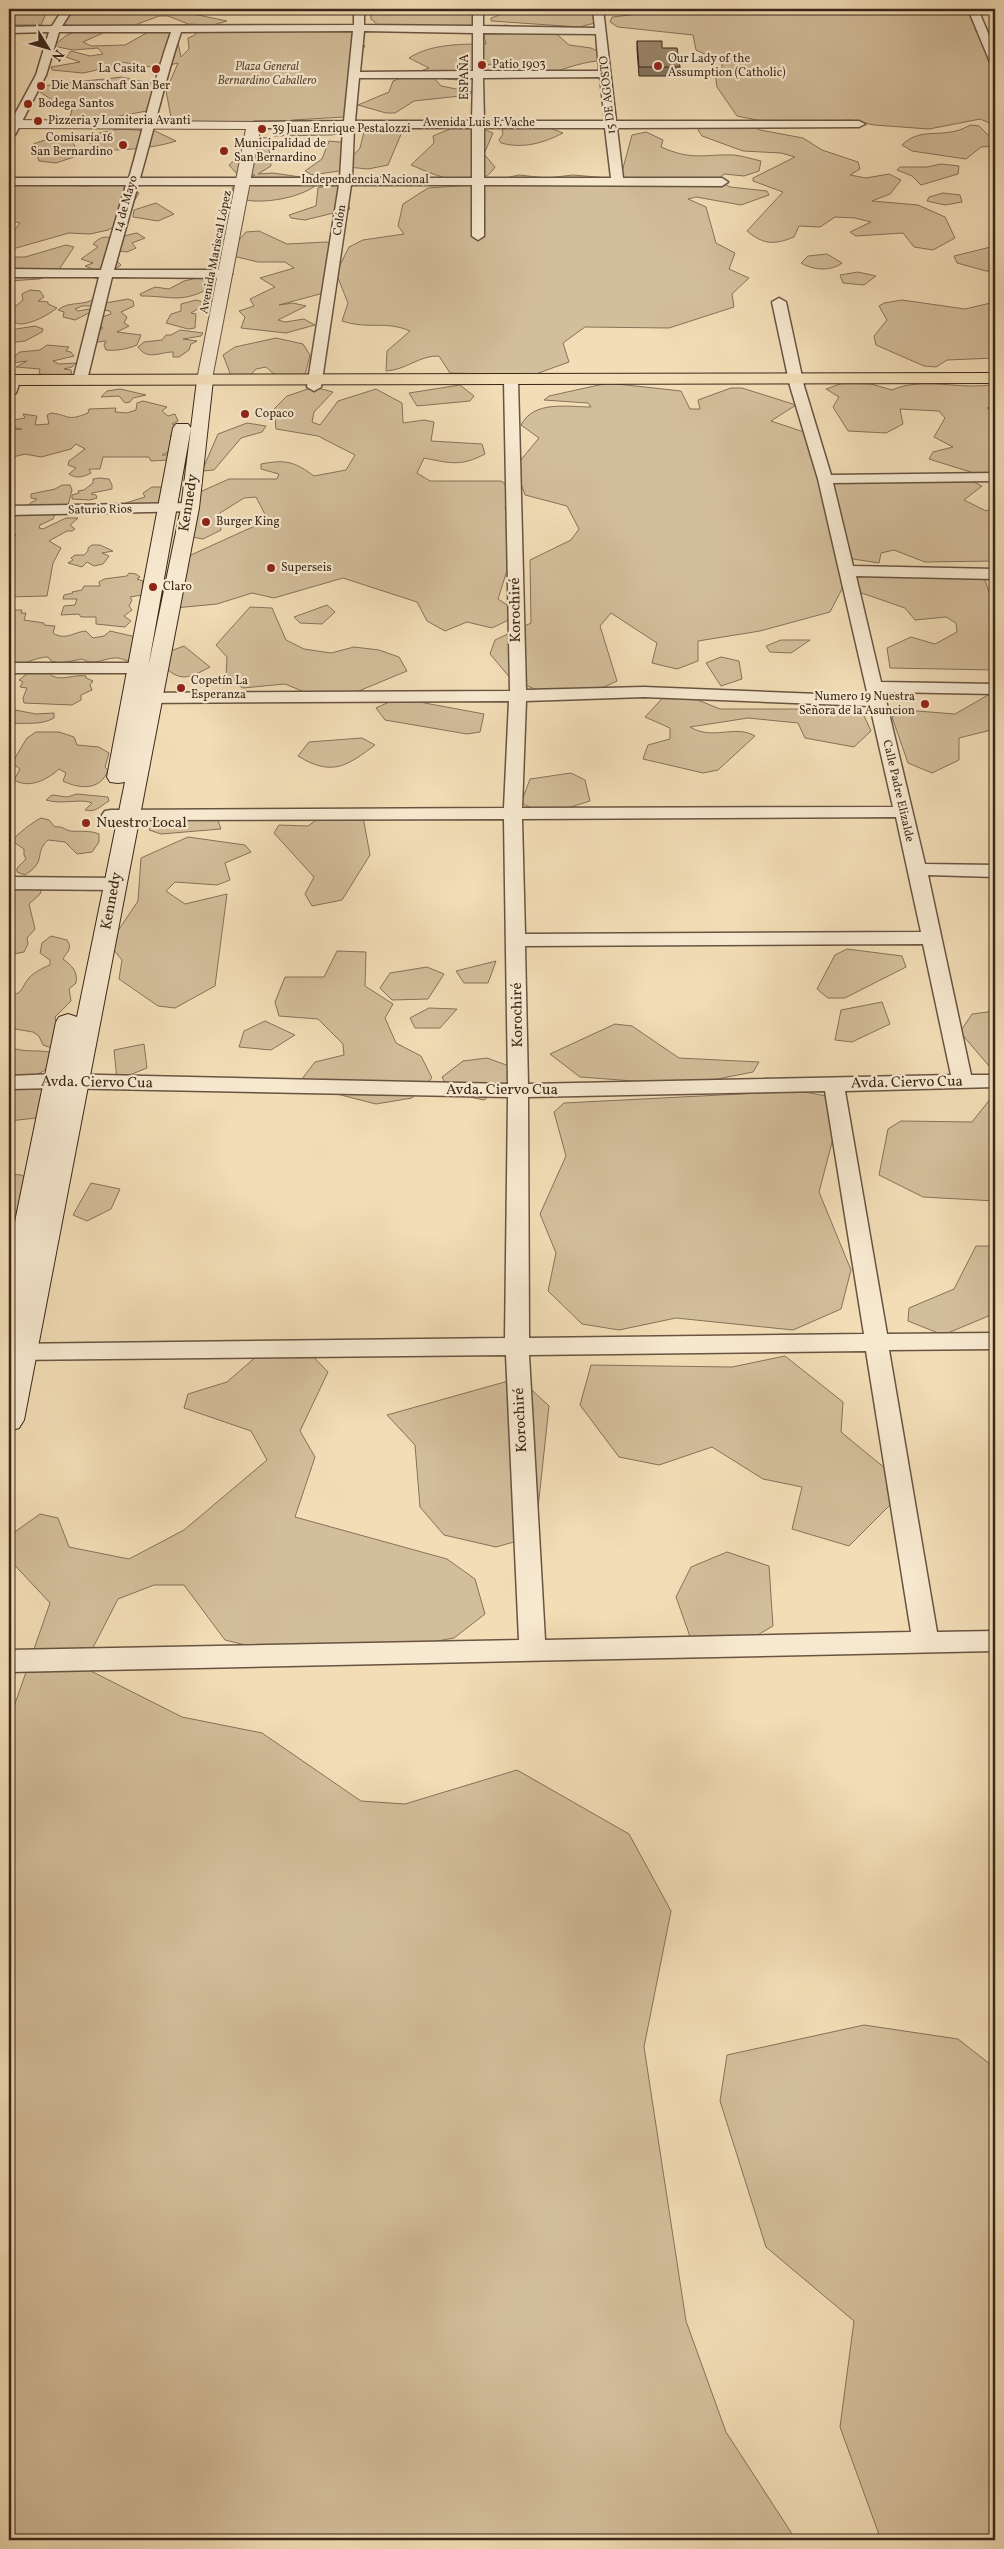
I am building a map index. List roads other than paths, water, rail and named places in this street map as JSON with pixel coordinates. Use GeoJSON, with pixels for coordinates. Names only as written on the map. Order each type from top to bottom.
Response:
{"type":"FeatureCollection","features":[{"type":"Feature","properties":{"kind":"main road","name":"Avenida Luis F. Vache"},"geometry":{"type":"LineString","coordinates":[[10,128],[247,125]]}},
{"type":"Feature","properties":{"kind":"main road","name":"Avenida Mariscal López"},"geometry":{"type":"LineString","coordinates":[[197,384],[247,125]]}},
{"type":"Feature","properties":{"kind":"main road"},"geometry":{"type":"LineString","coordinates":[[797,383],[995,378]]}},
{"type":"Feature","properties":{"kind":"main road"},"geometry":{"type":"LineString","coordinates":[[10,386],[80,380],[197,384]]}},
{"type":"Feature","properties":{"kind":"main road"},"geometry":{"type":"LineString","coordinates":[[10,386],[314,383],[995,385]]}},
{"type":"Feature","properties":{"kind":"main road","name":"Kennedy"},"geometry":{"type":"LineString","coordinates":[[9,1420],[16,1352],[66,1082],[107,884],[179,509],[197,384]]}},
{"type":"Feature","properties":{"kind":"main road","name":"Kennedy"},"geometry":{"type":"LineString","coordinates":[[9,1318],[66,1082]]}},
{"type":"Feature","properties":{"kind":"street"},"geometry":{"type":"LineString","coordinates":[[10,128],[41,75],[55,29],[68,9]]}},
{"type":"Feature","properties":{"kind":"street","name":"Colón"},"geometry":{"type":"LineString","coordinates":[[314,383],[346,180],[359,9]]}},
{"type":"Feature","properties":{"kind":"street","name":"ESPAÑA"},"geometry":{"type":"LineString","coordinates":[[478,9],[478,236]]}},
{"type":"Feature","properties":{"kind":"street","name":"15 DE AGOSTO"},"geometry":{"type":"LineString","coordinates":[[598,9],[612,122],[617,181]]}},
{"type":"Feature","properties":{"kind":"street"},"geometry":{"type":"LineString","coordinates":[[973,9],[995,62]]}},
{"type":"Feature","properties":{"kind":"street"},"geometry":{"type":"LineString","coordinates":[[42,29],[50,16]]}},
{"type":"Feature","properties":{"kind":"street"},"geometry":{"type":"LineString","coordinates":[[261,29],[264,16]]}},
{"type":"Feature","properties":{"kind":"street"},"geometry":{"type":"LineString","coordinates":[[981,27],[995,27]]}},
{"type":"Feature","properties":{"kind":"street"},"geometry":{"type":"LineString","coordinates":[[9,30],[359,28],[601,31]]}},
{"type":"Feature","properties":{"kind":"street","name":"14 de Mayo"},"geometry":{"type":"LineString","coordinates":[[80,380],[106,274],[150,125],[161,75],[177,29]]}},
{"type":"Feature","properties":{"kind":"street"},"geometry":{"type":"LineString","coordinates":[[354,75],[606,74]]}},
{"type":"Feature","properties":{"kind":"street","name":"Avenida Luis F. Vache"},"geometry":{"type":"LineString","coordinates":[[247,125],[612,122],[859,124]]}},
{"type":"Feature","properties":{"kind":"street","name":"Independencia Nacional"},"geometry":{"type":"LineString","coordinates":[[9,181],[722,182]]}},
{"type":"Feature","properties":{"kind":"street"},"geometry":{"type":"LineString","coordinates":[[9,273],[219,274]]}},
{"type":"Feature","properties":{"kind":"street","name":"Calle Padre Elizalde"},"geometry":{"type":"LineString","coordinates":[[779,302],[797,383],[825,479],[917,869],[962,1081]]}},
{"type":"Feature","properties":{"kind":"street","name":"Korochiré"},"geometry":{"type":"LineString","coordinates":[[510,383],[518,695],[513,815],[517,940],[517,1346],[533,1650]]}},
{"type":"Feature","properties":{"kind":"street"},"geometry":{"type":"LineString","coordinates":[[825,479],[995,477]]}},
{"type":"Feature","properties":{"kind":"street","name":"Saturio Rios"},"geometry":{"type":"LineString","coordinates":[[9,511],[179,509]]}},
{"type":"Feature","properties":{"kind":"street"},"geometry":{"type":"LineString","coordinates":[[846,571],[995,574]]}},
{"type":"Feature","properties":{"kind":"street"},"geometry":{"type":"LineString","coordinates":[[9,668],[148,668]]}},
{"type":"Feature","properties":{"kind":"street"},"geometry":{"type":"LineString","coordinates":[[143,698],[595,695],[607,698],[705,700],[718,696],[875,694],[995,689]]}},
{"type":"Feature","properties":{"kind":"street"},"geometry":{"type":"LineString","coordinates":[[120,815],[513,815],[903,812]]}},
{"type":"Feature","properties":{"kind":"street"},"geometry":{"type":"LineString","coordinates":[[917,869],[995,870]]}},
{"type":"Feature","properties":{"kind":"street"},"geometry":{"type":"LineString","coordinates":[[9,883],[107,884]]}},
{"type":"Feature","properties":{"kind":"street"},"geometry":{"type":"LineString","coordinates":[[517,940],[933,938]]}},
{"type":"Feature","properties":{"kind":"street","name":"Avda. Ciervo Cua"},"geometry":{"type":"LineString","coordinates":[[9,1082],[518,1091],[995,1081]]}},
{"type":"Feature","properties":{"kind":"street"},"geometry":{"type":"LineString","coordinates":[[834,1084],[926,1643]]}},
{"type":"Feature","properties":{"kind":"street"},"geometry":{"type":"LineString","coordinates":[[16,1352],[995,1341]]}},
{"type":"Feature","properties":{"kind":"street"},"geometry":{"type":"LineString","coordinates":[[9,1661],[995,1642]]}},
{"type":"Feature","properties":{"kind":"place","name":"Patio 1903"},"geometry":{"type":"Point","coordinates":[482,65]}},
{"type":"Feature","properties":{"kind":"place","name":"Our Lady of the Assumption (Catholic)"},"geometry":{"type":"Point","coordinates":[658,66]}},
{"type":"Feature","properties":{"kind":"place","name":"La Casita"},"geometry":{"type":"Point","coordinates":[156,69]}},
{"type":"Feature","properties":{"kind":"place","name":"Die Manschaft San Ber"},"geometry":{"type":"Point","coordinates":[41,86]}},
{"type":"Feature","properties":{"kind":"place","name":"Bodega Santos"},"geometry":{"type":"Point","coordinates":[28,104]}},
{"type":"Feature","properties":{"kind":"place","name":"Pizzeria y Lomiteria Avanti"},"geometry":{"type":"Point","coordinates":[38,121]}},
{"type":"Feature","properties":{"kind":"place","name":"39 Juan Enrique Pestalozzi"},"geometry":{"type":"Point","coordinates":[262,129]}},
{"type":"Feature","properties":{"kind":"place","name":"Comisaría 16 San Bernardino"},"geometry":{"type":"Point","coordinates":[123,145]}},
{"type":"Feature","properties":{"kind":"place","name":"Municipalidad de San Bernardino"},"geometry":{"type":"Point","coordinates":[224,151]}},
{"type":"Feature","properties":{"kind":"place","name":"Copaco"},"geometry":{"type":"Point","coordinates":[245,414]}},
{"type":"Feature","properties":{"kind":"place","name":"Burger King"},"geometry":{"type":"Point","coordinates":[206,522]}},
{"type":"Feature","properties":{"kind":"place","name":"Superseis"},"geometry":{"type":"Point","coordinates":[271,568]}},
{"type":"Feature","properties":{"kind":"place","name":"Claro"},"geometry":{"type":"Point","coordinates":[153,587]}},
{"type":"Feature","properties":{"kind":"place","name":"Copetín La Esperanza"},"geometry":{"type":"Point","coordinates":[181,688]}},
{"type":"Feature","properties":{"kind":"place","name":"Numero 19 Nuestra Señora de la Asuncion"},"geometry":{"type":"Point","coordinates":[925,704]}},
{"type":"Feature","properties":{"kind":"place","name":"Nuestro Local"},"geometry":{"type":"Point","coordinates":[86,823]}},
{"type":"Feature","properties":{"kind":"park label","name":"Plaza General Bernardino Caballero"},"geometry":{"type":"Point","coordinates":[267,74]}}]}
